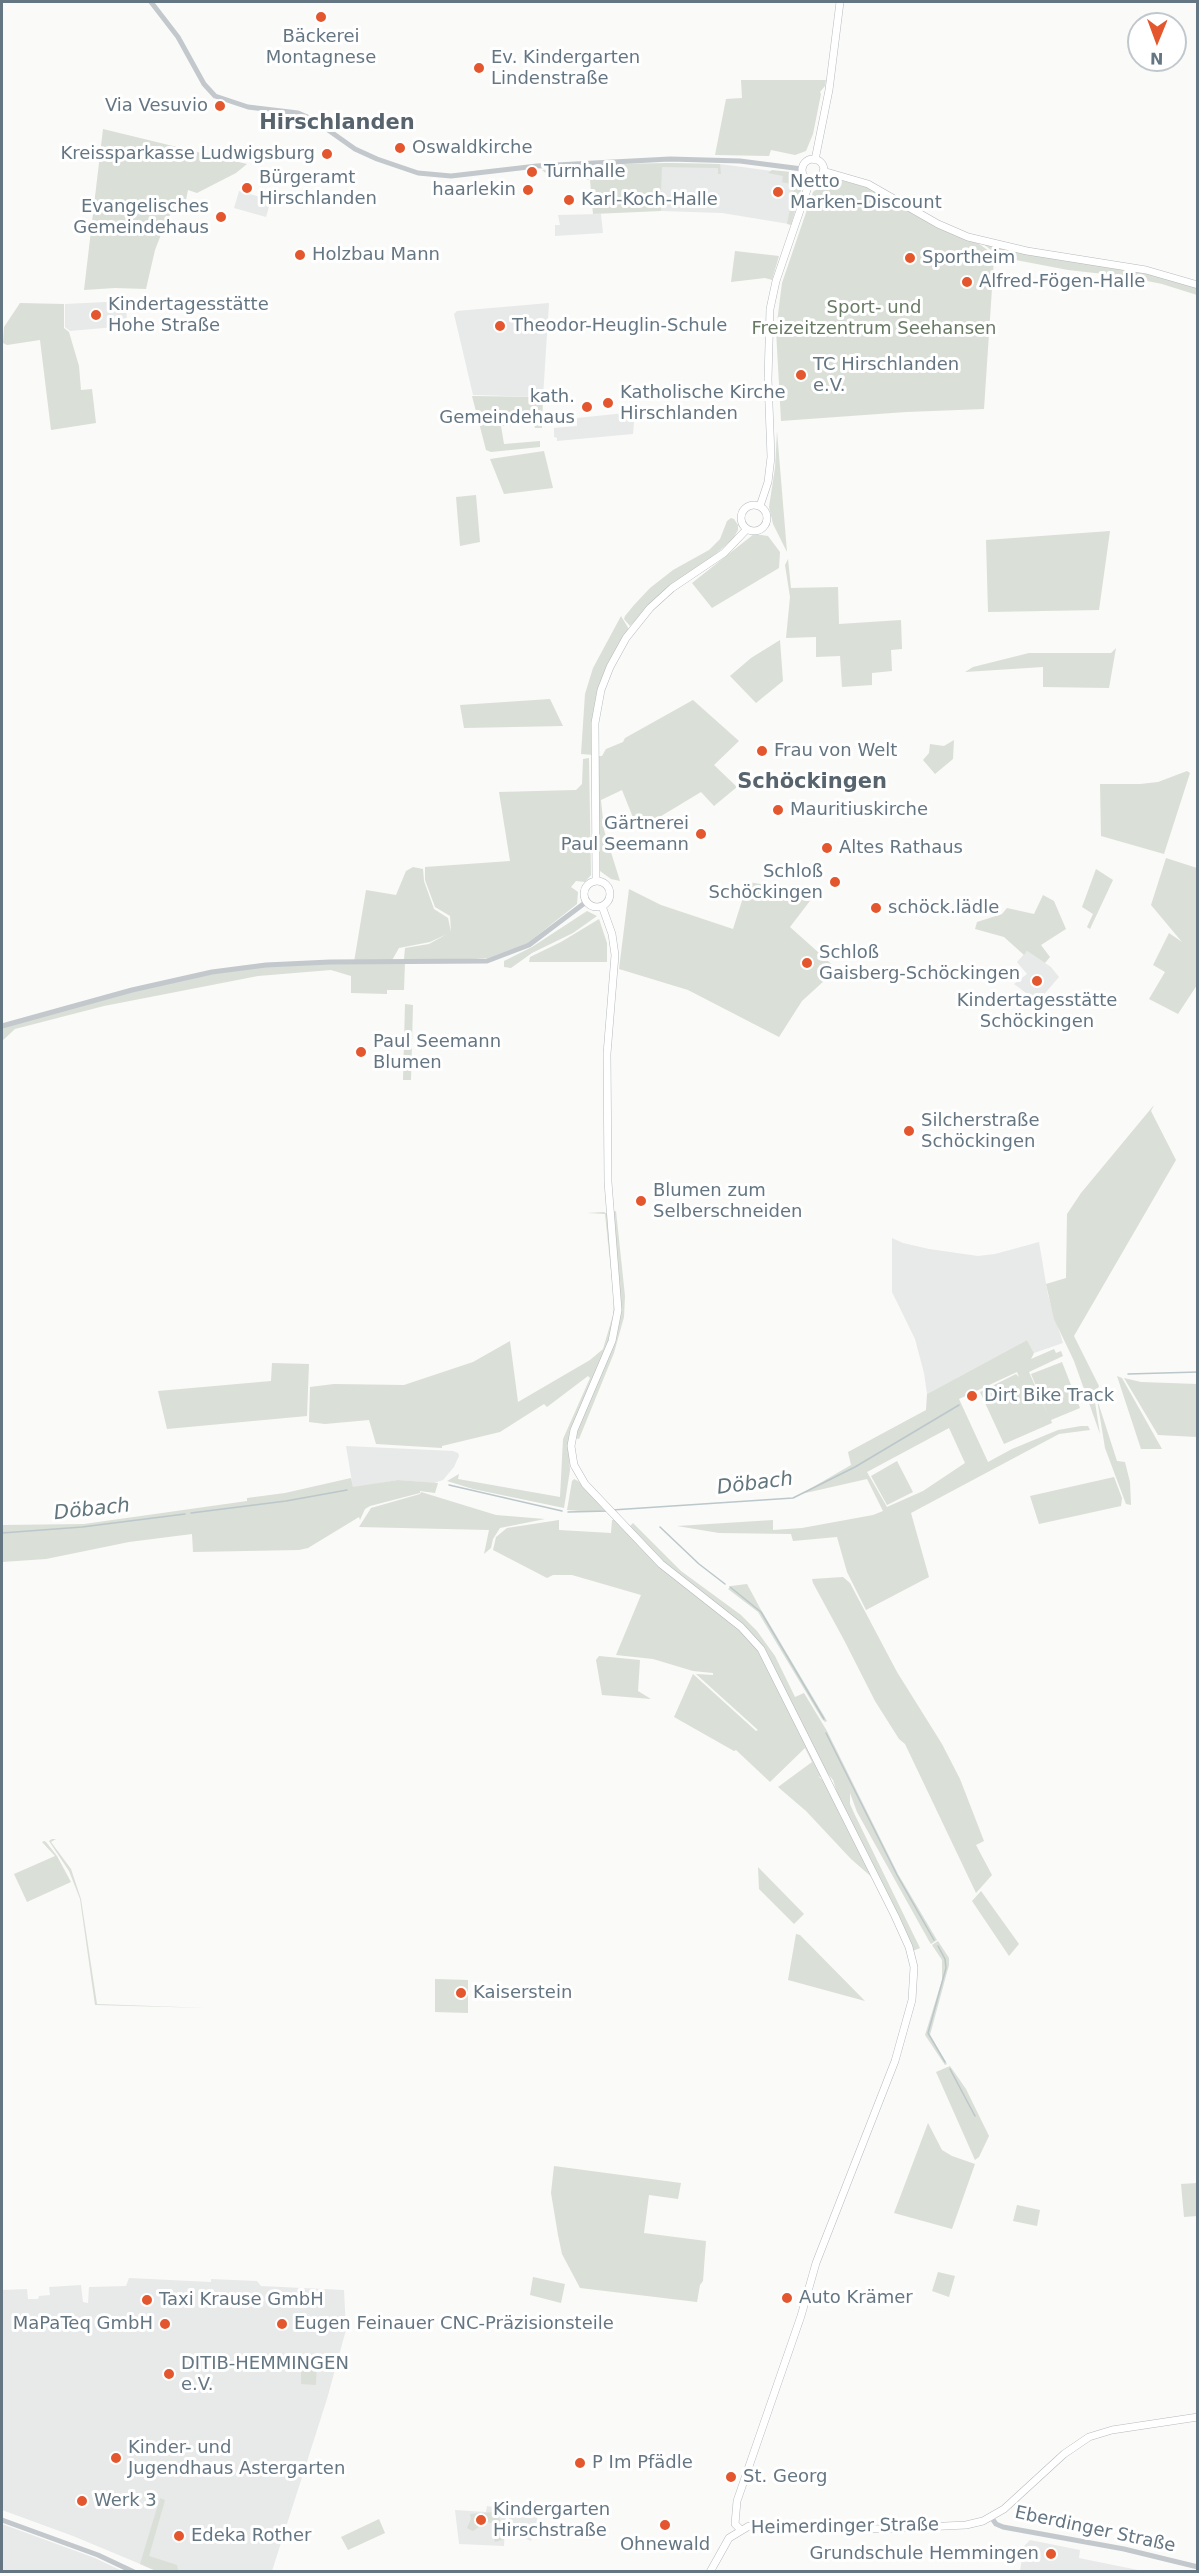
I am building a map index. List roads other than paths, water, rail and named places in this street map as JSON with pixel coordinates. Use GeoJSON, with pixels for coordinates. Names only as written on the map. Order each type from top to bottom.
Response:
{"type":"FeatureCollection","features":[{"type":"Feature","properties":{"kind":"main road"},"geometry":{"type":"LineString","coordinates":[[815,160],[829,90],[840,2]]}},
{"type":"Feature","properties":{"kind":"main road"},"geometry":{"type":"LineString","coordinates":[[815,160],[822,165],[824,171],[820,179],[810,181],[803,176],[802,168],[807,161],[815,160]]}},
{"type":"Feature","properties":{"kind":"main road"},"geometry":{"type":"LineString","coordinates":[[824,171],[868,184],[938,224],[968,237],[1027,251],[1146,270],[1197,285]]}},
{"type":"Feature","properties":{"kind":"main road"},"geometry":{"type":"LineString","coordinates":[[760,506],[768,482],[771,457],[768,380],[770,307],[776,281],[810,181]]}},
{"type":"Feature","properties":{"kind":"main road"},"geometry":{"type":"LineString","coordinates":[[752,505],[760,506],[767,515],[765,526],[756,532],[747,530],[741,522],[743,512],[752,505]]}},
{"type":"Feature","properties":{"kind":"main road"},"geometry":{"type":"LineString","coordinates":[[596,881],[595,723],[610,667],[626,638],[650,608],[672,588],[724,553],[747,530]]}},
{"type":"Feature","properties":{"kind":"main road"},"geometry":{"type":"LineString","coordinates":[[596,881],[605,884],[610,890],[609,900],[602,906],[593,907],[586,902],[583,895],[588,884],[596,881]]}},
{"type":"Feature","properties":{"kind":"main road"},"geometry":{"type":"LineString","coordinates":[[602,906],[612,934],[615,955],[607,1054],[608,1182],[618,1310],[612,1341],[576,1425],[571,1454],[577,1473],[607,1508],[667,1570],[746,1631],[761,1649],[891,1907],[911,1952],[914,1967],[914,1990],[903,2036],[816,2263],[801,2316],[737,2501],[735,2524],[740,2529],[729,2538],[710,2571]]}},
{"type":"Feature","properties":{"kind":"main road","name":"Heimerdinger Straße"},"geometry":{"type":"LineString","coordinates":[[740,2529],[753,2526],[914,2528],[966,2524],[992,2517],[1004,2509],[1064,2454],[1081,2442],[1103,2432],[1197,2417]]}},
{"type":"Feature","properties":{"kind":"street"},"geometry":{"type":"LineString","coordinates":[[151,2],[178,38],[213,94],[248,106],[298,113],[323,126],[347,144],[377,159],[418,173],[451,176],[606,161],[670,159],[740,161],[802,168]]}},
{"type":"Feature","properties":{"kind":"street"},"geometry":{"type":"LineString","coordinates":[[2,1026],[132,990],[212,972],[266,965],[330,962],[487,961],[530,945],[586,902]]}},
{"type":"Feature","properties":{"kind":"street","name":"Eberdinger Straße"},"geometry":{"type":"LineString","coordinates":[[992,2517],[996,2524],[1004,2527],[1124,2549],[1197,2567]]}},
{"type":"Feature","properties":{"kind":"street"},"geometry":{"type":"LineString","coordinates":[[2,2520],[134,2571]]}},
{"type":"Feature","properties":{"kind":"waterway","name":"Döbach"},"geometry":{"type":"LineString","coordinates":[[1128,1374],[1198,1372]]}},
{"type":"Feature","properties":{"kind":"waterway","name":"Döbach"},"geometry":{"type":"LineString","coordinates":[[612,1510],[793,1498],[855,1467],[959,1405]]}},
{"type":"Feature","properties":{"kind":"waterway","name":"Döbach"},"geometry":{"type":"LineString","coordinates":[[449,1485],[562,1511]]}},
{"type":"Feature","properties":{"kind":"waterway","name":"Döbach"},"geometry":{"type":"LineString","coordinates":[[191,1513],[286,1501],[347,1490]]}},
{"type":"Feature","properties":{"kind":"waterway","name":"Döbach"},"geometry":{"type":"LineString","coordinates":[[568,1512],[608,1511]]}},
{"type":"Feature","properties":{"kind":"waterway","name":"Döbach"},"geometry":{"type":"LineString","coordinates":[[2,1533],[82,1527],[185,1514]]}},
{"type":"Feature","properties":{"kind":"waterway"},"geometry":{"type":"LineString","coordinates":[[660,1527],[699,1564],[725,1584]]}},
{"type":"Feature","properties":{"kind":"waterway"},"geometry":{"type":"LineString","coordinates":[[730,1587],[761,1612],[824,1719]]}},
{"type":"Feature","properties":{"kind":"waterway"},"geometry":{"type":"LineString","coordinates":[[826,1733],[897,1875],[934,1940]]}},
{"type":"Feature","properties":{"kind":"waterway"},"geometry":{"type":"LineString","coordinates":[[938,1946],[945,1959],[946,1968],[928,2033],[945,2062]]}},
{"type":"Feature","properties":{"kind":"waterway"},"geometry":{"type":"LineString","coordinates":[[950,2069],[975,2116]]}},
{"type":"Feature","properties":{"kind":"place","name":"Bäckerei Montagnese"},"geometry":{"type":"Point","coordinates":[321,17]}},
{"type":"Feature","properties":{"kind":"place","name":"Ev. Kindergarten Lindenstraße"},"geometry":{"type":"Point","coordinates":[479,68]}},
{"type":"Feature","properties":{"kind":"place","name":"Via Vesuvio"},"geometry":{"type":"Point","coordinates":[220,106]}},
{"type":"Feature","properties":{"kind":"place","name":"Oswaldkirche"},"geometry":{"type":"Point","coordinates":[400,148]}},
{"type":"Feature","properties":{"kind":"place","name":"Kreissparkasse Ludwigsburg"},"geometry":{"type":"Point","coordinates":[327,154]}},
{"type":"Feature","properties":{"kind":"place","name":"Turnhalle"},"geometry":{"type":"Point","coordinates":[532,172]}},
{"type":"Feature","properties":{"kind":"place","name":"Bürgeramt Hirschlanden"},"geometry":{"type":"Point","coordinates":[247,188]}},
{"type":"Feature","properties":{"kind":"place","name":"haarlekin"},"geometry":{"type":"Point","coordinates":[528,190]}},
{"type":"Feature","properties":{"kind":"place","name":"Netto Marken-Discount"},"geometry":{"type":"Point","coordinates":[778,192]}},
{"type":"Feature","properties":{"kind":"place","name":"Karl-Koch-Halle"},"geometry":{"type":"Point","coordinates":[569,200]}},
{"type":"Feature","properties":{"kind":"place","name":"Evangelisches Gemeindehaus"},"geometry":{"type":"Point","coordinates":[221,217]}},
{"type":"Feature","properties":{"kind":"place","name":"Holzbau Mann"},"geometry":{"type":"Point","coordinates":[300,255]}},
{"type":"Feature","properties":{"kind":"place","name":"Sportheim"},"geometry":{"type":"Point","coordinates":[910,258]}},
{"type":"Feature","properties":{"kind":"place","name":"Alfred-Fögen-Halle"},"geometry":{"type":"Point","coordinates":[967,282]}},
{"type":"Feature","properties":{"kind":"place","name":"Kindertagesstätte Hohe Straße"},"geometry":{"type":"Point","coordinates":[96,315]}},
{"type":"Feature","properties":{"kind":"place","name":"Theodor-Heuglin-Schule"},"geometry":{"type":"Point","coordinates":[500,326]}},
{"type":"Feature","properties":{"kind":"place","name":"TC Hirschlanden e.V."},"geometry":{"type":"Point","coordinates":[801,375]}},
{"type":"Feature","properties":{"kind":"place","name":"Katholische Kirche Hirschlanden"},"geometry":{"type":"Point","coordinates":[608,403]}},
{"type":"Feature","properties":{"kind":"place","name":"kath. Gemeindehaus"},"geometry":{"type":"Point","coordinates":[587,407]}},
{"type":"Feature","properties":{"kind":"place","name":"Frau von Welt"},"geometry":{"type":"Point","coordinates":[762,751]}},
{"type":"Feature","properties":{"kind":"place","name":"Mauritiuskirche"},"geometry":{"type":"Point","coordinates":[778,810]}},
{"type":"Feature","properties":{"kind":"place","name":"Gärtnerei Paul Seemann"},"geometry":{"type":"Point","coordinates":[701,834]}},
{"type":"Feature","properties":{"kind":"place","name":"Altes Rathaus"},"geometry":{"type":"Point","coordinates":[827,848]}},
{"type":"Feature","properties":{"kind":"place","name":"Schloß Schöckingen"},"geometry":{"type":"Point","coordinates":[835,882]}},
{"type":"Feature","properties":{"kind":"place","name":"schöck.lädle"},"geometry":{"type":"Point","coordinates":[876,908]}},
{"type":"Feature","properties":{"kind":"place","name":"Schloß Gaisberg-Schöckingen"},"geometry":{"type":"Point","coordinates":[807,963]}},
{"type":"Feature","properties":{"kind":"place","name":"Kindertagesstätte Schöckingen"},"geometry":{"type":"Point","coordinates":[1037,981]}},
{"type":"Feature","properties":{"kind":"place","name":"Paul Seemann Blumen"},"geometry":{"type":"Point","coordinates":[361,1052]}},
{"type":"Feature","properties":{"kind":"place","name":"Silcherstraße Schöckingen"},"geometry":{"type":"Point","coordinates":[909,1131]}},
{"type":"Feature","properties":{"kind":"place","name":"Blumen zum Selberschneiden"},"geometry":{"type":"Point","coordinates":[641,1201]}},
{"type":"Feature","properties":{"kind":"place","name":"Dirt Bike Track"},"geometry":{"type":"Point","coordinates":[972,1396]}},
{"type":"Feature","properties":{"kind":"place","name":"Kaiserstein"},"geometry":{"type":"Point","coordinates":[461,1993]}},
{"type":"Feature","properties":{"kind":"place","name":"Auto Krämer"},"geometry":{"type":"Point","coordinates":[787,2298]}},
{"type":"Feature","properties":{"kind":"place","name":"Taxi Krause GmbH"},"geometry":{"type":"Point","coordinates":[147,2300]}},
{"type":"Feature","properties":{"kind":"place","name":"MaPaTeq GmbH"},"geometry":{"type":"Point","coordinates":[165,2324]}},
{"type":"Feature","properties":{"kind":"place","name":"Eugen Feinauer CNC-Präzisionsteile"},"geometry":{"type":"Point","coordinates":[282,2324]}},
{"type":"Feature","properties":{"kind":"place","name":"DITIB-HEMMINGEN e.V."},"geometry":{"type":"Point","coordinates":[169,2374]}},
{"type":"Feature","properties":{"kind":"place","name":"Kinder- und Jugendhaus Astergarten"},"geometry":{"type":"Point","coordinates":[116,2458]}},
{"type":"Feature","properties":{"kind":"place","name":"P Im Pfädle"},"geometry":{"type":"Point","coordinates":[580,2463]}},
{"type":"Feature","properties":{"kind":"place","name":"St. Georg"},"geometry":{"type":"Point","coordinates":[731,2477]}},
{"type":"Feature","properties":{"kind":"place","name":"Werk 3"},"geometry":{"type":"Point","coordinates":[82,2501]}},
{"type":"Feature","properties":{"kind":"place","name":"Kindergarten Hirschstraße"},"geometry":{"type":"Point","coordinates":[481,2520]}},
{"type":"Feature","properties":{"kind":"place","name":"Ohnewald"},"geometry":{"type":"Point","coordinates":[665,2525]}},
{"type":"Feature","properties":{"kind":"place","name":"Edeka Rother"},"geometry":{"type":"Point","coordinates":[179,2536]}},
{"type":"Feature","properties":{"kind":"place","name":"Grundschule Hemmingen"},"geometry":{"type":"Point","coordinates":[1051,2554]}},
{"type":"Feature","properties":{"kind":"district","name":"Hirschlanden"},"geometry":{"type":"Point","coordinates":[337,124]}},
{"type":"Feature","properties":{"kind":"district","name":"Schöckingen"},"geometry":{"type":"Point","coordinates":[812,783]}},
{"type":"Feature","properties":{"kind":"park label","name":"Sport- und Freizeitzentrum Seehansen"},"geometry":{"type":"Point","coordinates":[874,318]}}]}
